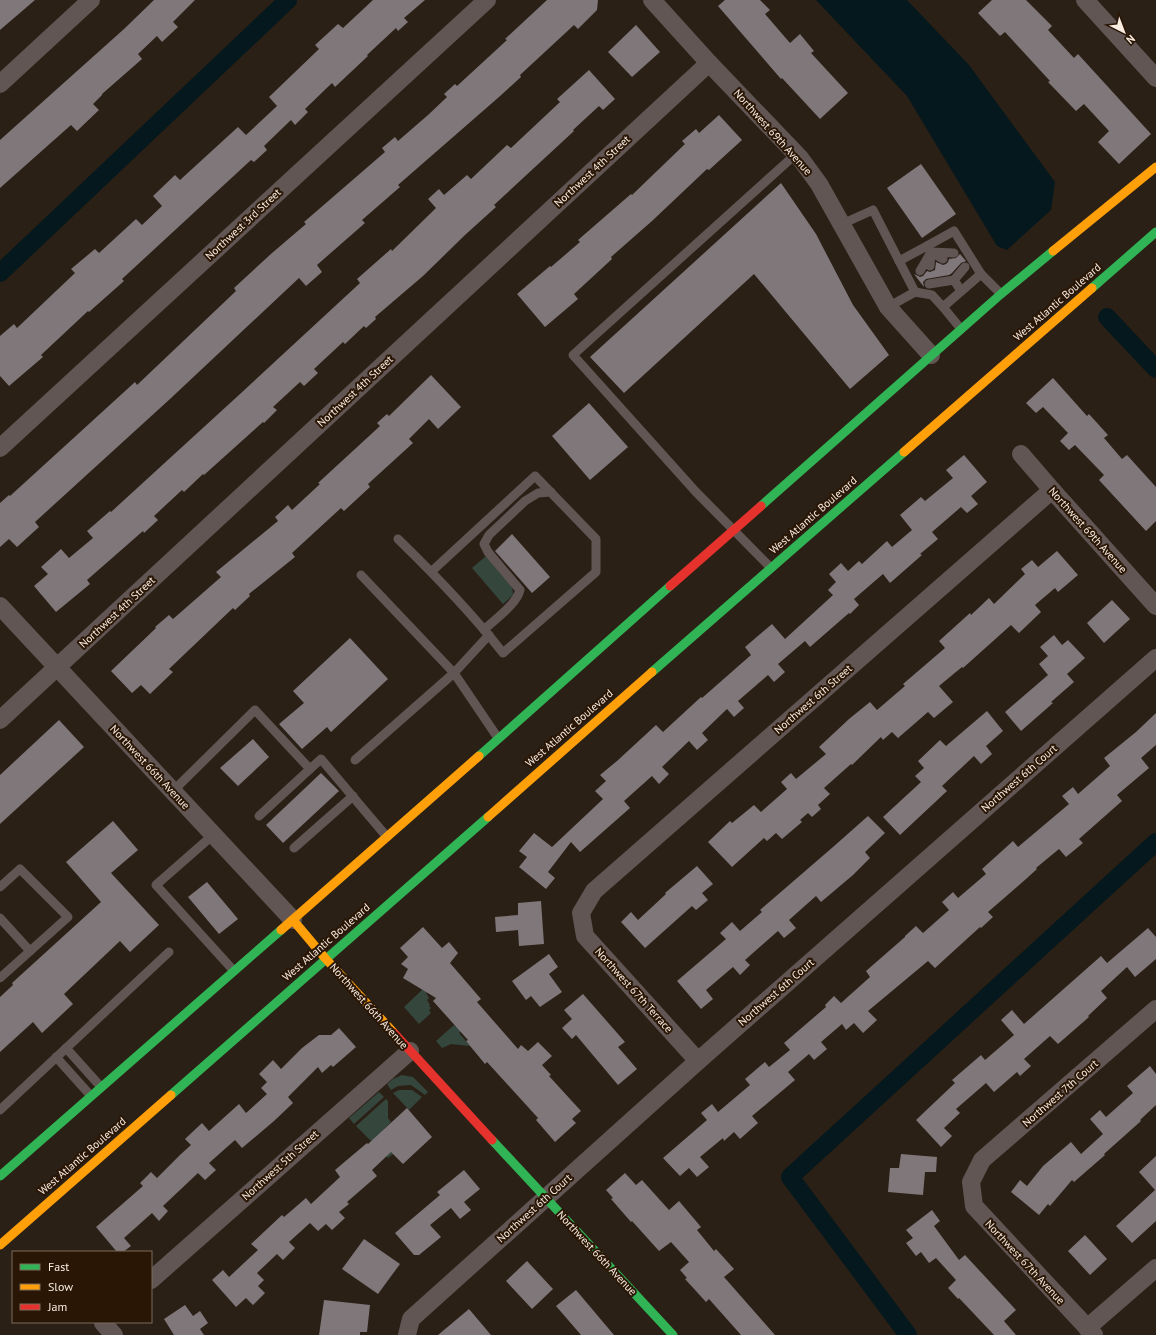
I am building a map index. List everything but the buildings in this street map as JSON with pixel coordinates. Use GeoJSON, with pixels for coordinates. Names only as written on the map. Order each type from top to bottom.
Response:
{"type":"FeatureCollection","features":[{"type":"Feature","properties":{"kind":"main road"},"geometry":{"type":"LineString","coordinates":[[0,1176],[293,920],[931,355],[1001,294],[1156,167]]}},
{"type":"Feature","properties":{"kind":"main road","name":"West Atlantic Boulevard"},"geometry":{"type":"LineString","coordinates":[[2,1238],[1156,232]]}},
{"type":"Feature","properties":{"kind":"main road","name":"Northwest 66th Avenue"},"geometry":{"type":"LineString","coordinates":[[293,920],[325,958],[410,1051],[673,1335]]}},
{"type":"Feature","properties":{"kind":"street"},"geometry":{"type":"LineString","coordinates":[[0,84],[91,0]]}},
{"type":"Feature","properties":{"kind":"street","name":"Northwest 3rd Street"},"geometry":{"type":"LineString","coordinates":[[0,448],[487,0]]}},
{"type":"Feature","properties":{"kind":"street","name":"Northwest 69th Avenue"},"geometry":{"type":"LineString","coordinates":[[652,0],[709,63],[796,154],[819,184],[888,307],[931,355]]}},
{"type":"Feature","properties":{"kind":"street"},"geometry":{"type":"LineString","coordinates":[[1085,0],[1156,78]]}},
{"type":"Feature","properties":{"kind":"street","name":"Northwest 4th Street"},"geometry":{"type":"LineString","coordinates":[[0,720],[709,63]]}},
{"type":"Feature","properties":{"kind":"street","name":"Northwest 69th Avenue"},"geometry":{"type":"LineString","coordinates":[[1021,454],[1156,606]]}},
{"type":"Feature","properties":{"kind":"street","name":"Northwest 6th Street"},"geometry":{"type":"LineString","coordinates":[[581,913],[594,891],[1052,490]]}},
{"type":"Feature","properties":{"kind":"street","name":"Northwest 66th Avenue"},"geometry":{"type":"LineString","coordinates":[[0,606],[293,920]]}},
{"type":"Feature","properties":{"kind":"street","name":"Northwest 6th Court"},"geometry":{"type":"LineString","coordinates":[[407,1335],[410,1319],[698,1061],[1156,658]]}},
{"type":"Feature","properties":{"kind":"street","name":"Northwest 67th Terrace"},"geometry":{"type":"LineString","coordinates":[[581,913],[586,936],[698,1061]]}},
{"type":"Feature","properties":{"kind":"street","name":"Northwest 7th Court"},"geometry":{"type":"LineString","coordinates":[[971,1182],[982,1160],[1156,1009]]}},
{"type":"Feature","properties":{"kind":"street","name":"Northwest 5th Street"},"geometry":{"type":"LineString","coordinates":[[152,1279],[410,1051]]}},
{"type":"Feature","properties":{"kind":"street","name":"Northwest 67th Avenue"},"geometry":{"type":"LineString","coordinates":[[971,1182],[974,1206],[1090,1332]]}},
{"type":"Feature","properties":{"kind":"street"},"geometry":{"type":"LineString","coordinates":[[1090,1332],[1156,1268]]}},
{"type":"Feature","properties":{"kind":"lane"},"geometry":{"type":"LineString","coordinates":[[771,568],[696,492],[573,355],[796,154]]}},
{"type":"Feature","properties":{"kind":"lane"},"geometry":{"type":"LineString","coordinates":[[842,224],[873,210],[915,292]]}},
{"type":"Feature","properties":{"kind":"lane"},"geometry":{"type":"LineString","coordinates":[[900,261],[929,249],[954,231],[981,274],[1001,294]]}},
{"type":"Feature","properties":{"kind":"lane"},"geometry":{"type":"LineString","coordinates":[[929,249],[954,253]]}},
{"type":"Feature","properties":{"kind":"lane"},"geometry":{"type":"LineString","coordinates":[[929,249],[943,258]]}},
{"type":"Feature","properties":{"kind":"lane"},"geometry":{"type":"LineString","coordinates":[[929,249],[930,266]]}},
{"type":"Feature","properties":{"kind":"lane"},"geometry":{"type":"LineString","coordinates":[[920,271],[929,249]]}},
{"type":"Feature","properties":{"kind":"lane"},"geometry":{"type":"LineString","coordinates":[[929,284],[954,276],[965,267]]}},
{"type":"Feature","properties":{"kind":"lane"},"geometry":{"type":"LineString","coordinates":[[943,307],[981,274]]}},
{"type":"Feature","properties":{"kind":"lane"},"geometry":{"type":"LineString","coordinates":[[954,276],[961,291]]}},
{"type":"Feature","properties":{"kind":"lane"},"geometry":{"type":"LineString","coordinates":[[941,279],[954,276]]}},
{"type":"Feature","properties":{"kind":"lane"},"geometry":{"type":"LineString","coordinates":[[888,307],[915,292],[932,295],[961,329]]}},
{"type":"Feature","properties":{"kind":"lane"},"geometry":{"type":"LineString","coordinates":[[398,539],[431,572],[487,633],[503,653],[596,572],[596,539],[535,476],[431,572]]}},
{"type":"Feature","properties":{"kind":"lane"},"geometry":{"type":"LineString","coordinates":[[355,760],[454,674],[518,595],[520,590],[516,584],[488,552],[484,544],[489,535],[525,501],[538,493],[551,492]]}},
{"type":"Feature","properties":{"kind":"lane"},"geometry":{"type":"LineString","coordinates":[[361,576],[454,674],[498,738]]}},
{"type":"Feature","properties":{"kind":"lane"},"geometry":{"type":"LineString","coordinates":[[173,792],[256,710],[310,769]]}},
{"type":"Feature","properties":{"kind":"lane"},"geometry":{"type":"LineString","coordinates":[[259,816],[321,758],[387,837]]}},
{"type":"Feature","properties":{"kind":"lane"},"geometry":{"type":"LineString","coordinates":[[294,848],[353,796]]}},
{"type":"Feature","properties":{"kind":"lane"},"geometry":{"type":"LineString","coordinates":[[213,835],[156,885],[234,971]]}},
{"type":"Feature","properties":{"kind":"lane"},"geometry":{"type":"LineString","coordinates":[[0,887],[20,869],[68,917],[0,978]]}},
{"type":"Feature","properties":{"kind":"lane"},"geometry":{"type":"LineString","coordinates":[[0,918],[30,951]]}},
{"type":"Feature","properties":{"kind":"lane"},"geometry":{"type":"LineString","coordinates":[[0,1110],[169,952]]}},
{"type":"Feature","properties":{"kind":"lane"},"geometry":{"type":"LineString","coordinates":[[66,1048],[101,1087]]}},
{"type":"Feature","properties":{"kind":"lane"},"geometry":{"type":"LineString","coordinates":[[56,1057],[90,1096]]}},
{"type":"Feature","properties":{"kind":"green space"},"geometry":{"type":"Polygon","coordinates":[[[486,556],[512,586],[513,595],[503,604],[472,568],[486,556]]]}},
{"type":"Feature","properties":{"kind":"green space"},"geometry":{"type":"Polygon","coordinates":[[[441,972],[445,976],[426,993],[429,998],[427,1000],[431,1008],[429,1010],[431,1013],[419,1024],[404,1007],[441,972]]]}},
{"type":"Feature","properties":{"kind":"green space"},"geometry":{"type":"Polygon","coordinates":[[[477,1016],[459,1033],[470,1046],[451,1044],[442,1048],[436,1041],[454,1025],[456,1027],[477,1016]]]}},
{"type":"Feature","properties":{"kind":"green space"},"geometry":{"type":"Polygon","coordinates":[[[402,1075],[413,1077],[428,1092],[425,1095],[411,1085],[398,1086],[391,1090],[387,1084],[393,1079],[402,1075]]]}},
{"type":"Feature","properties":{"kind":"green space"},"geometry":{"type":"Polygon","coordinates":[[[399,1090],[412,1090],[422,1097],[409,1110],[393,1093],[399,1090]]]}},
{"type":"Feature","properties":{"kind":"green space"},"geometry":{"type":"Polygon","coordinates":[[[379,1092],[384,1097],[354,1124],[349,1118],[379,1092]]]}},
{"type":"Feature","properties":{"kind":"green space"},"geometry":{"type":"Polygon","coordinates":[[[386,1099],[388,1101],[388,1118],[391,1122],[378,1138],[393,1154],[388,1158],[356,1126],[386,1099]]]}},
{"type":"Feature","properties":{"kind":"shaded area"},"geometry":{"type":"Polygon","coordinates":[[[816,0],[907,0],[969,65],[1055,182],[1051,210],[1007,250],[997,246],[907,96],[816,0]]]}},
{"type":"Feature","properties":{"kind":"waterway"},"geometry":{"type":"LineString","coordinates":[[0,273],[288,0]]}},
{"type":"Feature","properties":{"kind":"waterway"},"geometry":{"type":"LineString","coordinates":[[1107,317],[1156,369]]}},
{"type":"Feature","properties":{"kind":"waterway"},"geometry":{"type":"LineString","coordinates":[[908,1335],[790,1177],[1156,842]]}},
{"type":"Feature","properties":{"kind":"traffic: fast"},"geometry":{"type":"LineString","coordinates":[[1092,288],[1156,232]]}},
{"type":"Feature","properties":{"kind":"traffic: fast"},"geometry":{"type":"LineString","coordinates":[[761,506],[1001,294],[1053,251]]}},
{"type":"Feature","properties":{"kind":"traffic: fast"},"geometry":{"type":"LineString","coordinates":[[652,672],[904,452]]}},
{"type":"Feature","properties":{"kind":"traffic: fast"},"geometry":{"type":"LineString","coordinates":[[479,756],[670,586]]}},
{"type":"Feature","properties":{"kind":"traffic: fast"},"geometry":{"type":"LineString","coordinates":[[171,1095],[488,817]]}},
{"type":"Feature","properties":{"kind":"traffic: fast"},"geometry":{"type":"LineString","coordinates":[[0,1176],[281,930]]}},
{"type":"Feature","properties":{"kind":"traffic: fast"},"geometry":{"type":"LineString","coordinates":[[492,1140],[673,1335]]}},
{"type":"Feature","properties":{"kind":"traffic: slow"},"geometry":{"type":"LineString","coordinates":[[1053,251],[1156,167]]}},
{"type":"Feature","properties":{"kind":"traffic: slow"},"geometry":{"type":"LineString","coordinates":[[904,452],[1092,288]]}},
{"type":"Feature","properties":{"kind":"traffic: slow"},"geometry":{"type":"LineString","coordinates":[[488,817],[652,672]]}},
{"type":"Feature","properties":{"kind":"traffic: slow"},"geometry":{"type":"LineString","coordinates":[[281,930],[479,756]]}},
{"type":"Feature","properties":{"kind":"traffic: slow"},"geometry":{"type":"LineString","coordinates":[[293,920],[325,958],[394,1033]]}},
{"type":"Feature","properties":{"kind":"traffic: slow"},"geometry":{"type":"LineString","coordinates":[[0,1245],[171,1095]]}},
{"type":"Feature","properties":{"kind":"traffic: jam"},"geometry":{"type":"LineString","coordinates":[[670,586],[761,506]]}},
{"type":"Feature","properties":{"kind":"traffic: jam"},"geometry":{"type":"LineString","coordinates":[[394,1033],[492,1140]]}}]}
